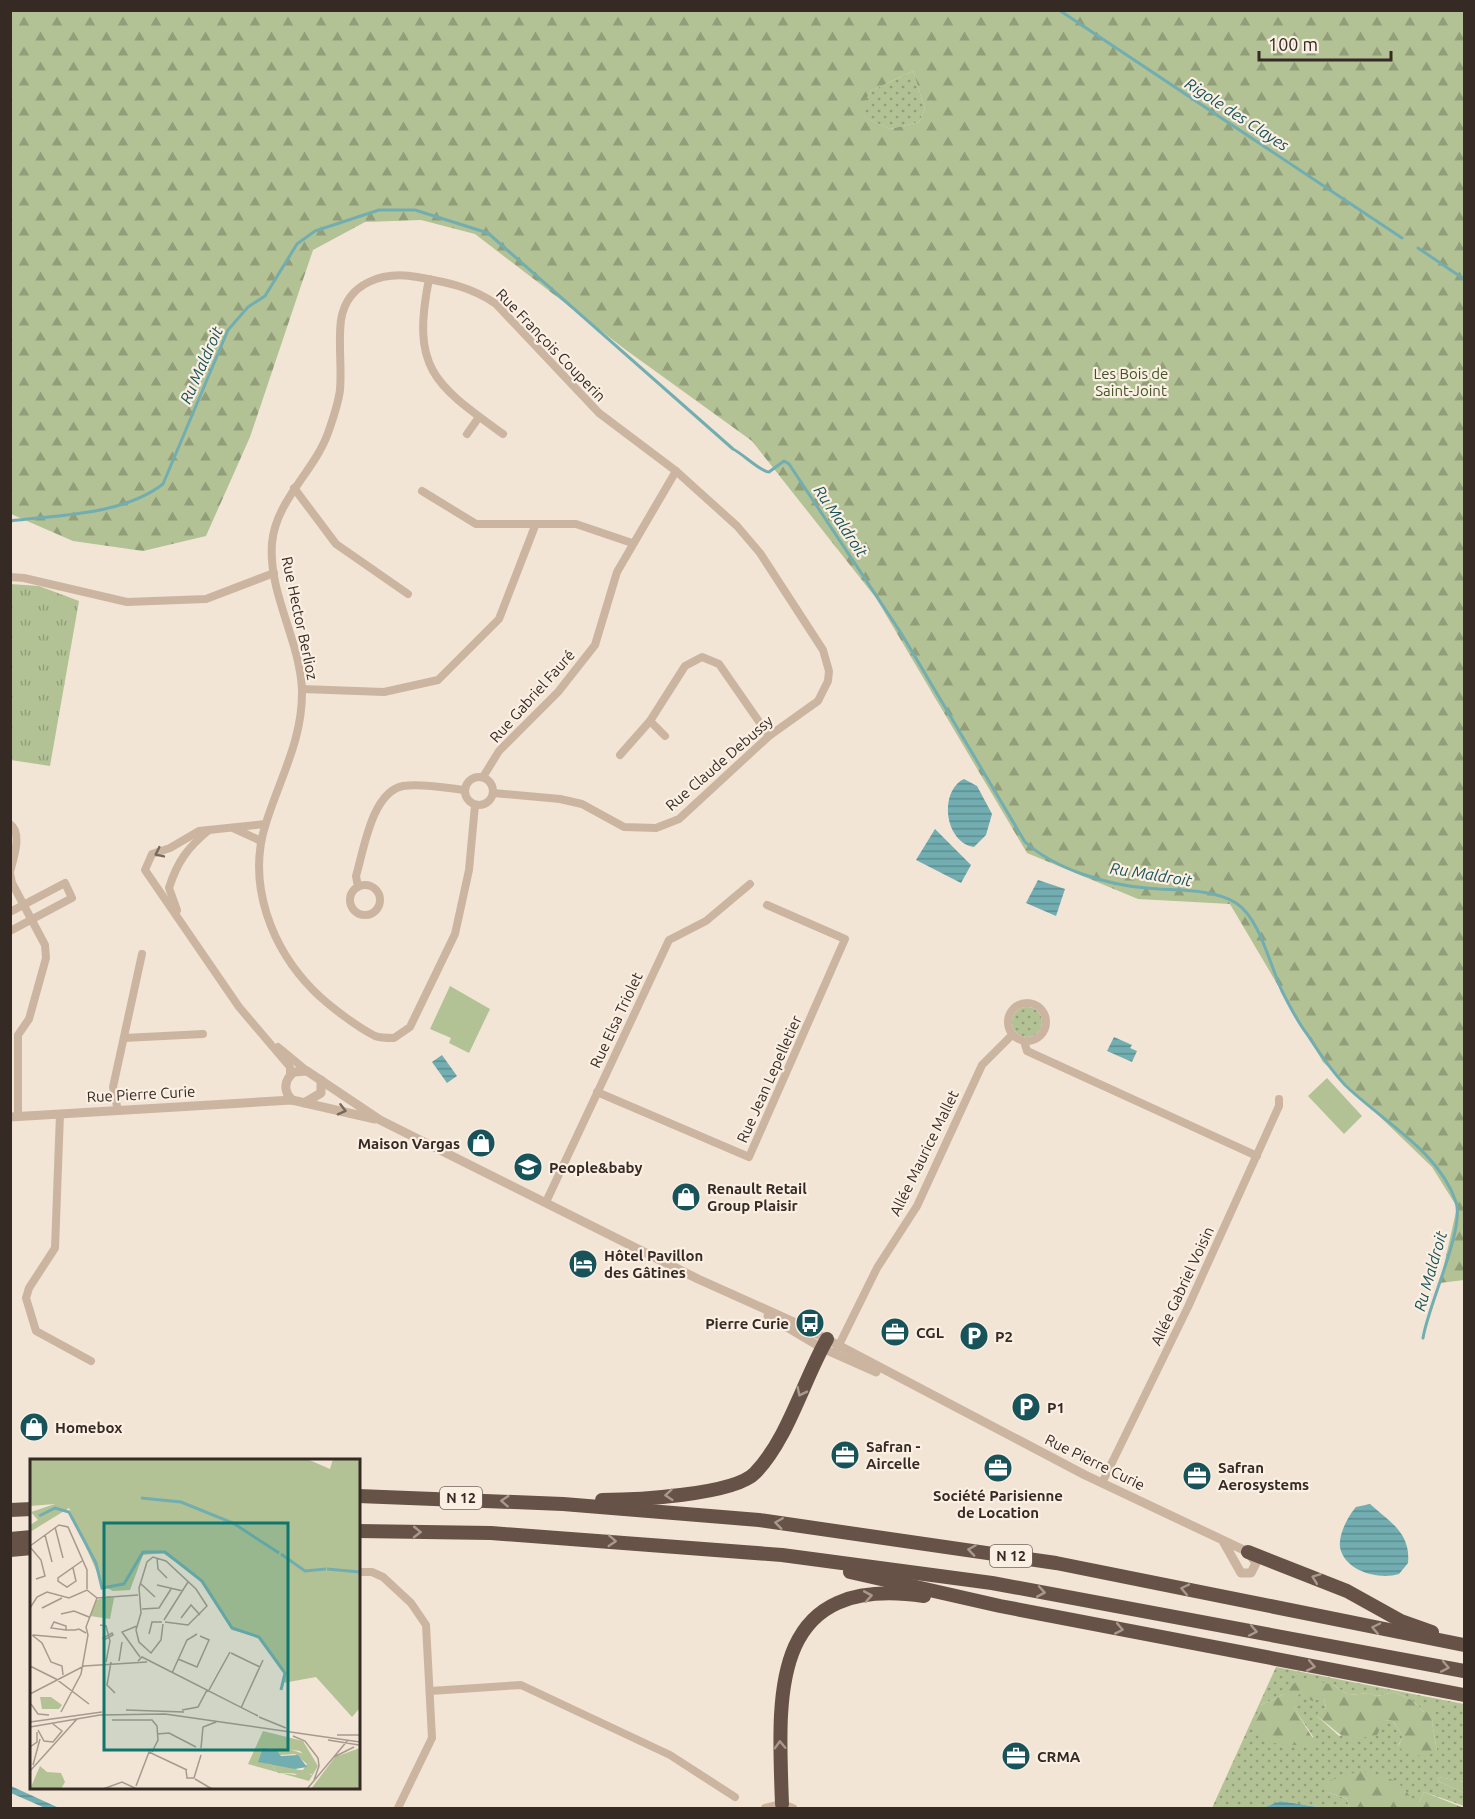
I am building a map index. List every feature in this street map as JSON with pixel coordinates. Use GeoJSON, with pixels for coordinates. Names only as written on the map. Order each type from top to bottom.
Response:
{"type":"FeatureCollection","features":[{"type":"Feature","properties":{"kind":"highway"},"geometry":{"type":"LineString","coordinates":[[563,1504],[576,1500],[619,1499],[727,1488],[753,1475],[771,1454],[831,1347]]}},
{"type":"Feature","properties":{"kind":"highway","name":"N 12"},"geometry":{"type":"LineString","coordinates":[[360,1496],[563,1504],[759,1520],[1022,1557],[1464,1644]]}},
{"type":"Feature","properties":{"kind":"highway"},"geometry":{"type":"LineString","coordinates":[[10,1510],[30,1509]]}},
{"type":"Feature","properties":{"kind":"highway","name":"N 12"},"geometry":{"type":"LineString","coordinates":[[360,1531],[492,1533],[630,1542],[754,1553],[992,1583],[1464,1671]]}},
{"type":"Feature","properties":{"kind":"highway"},"geometry":{"type":"LineString","coordinates":[[10,1539],[30,1537]]}},
{"type":"Feature","properties":{"kind":"highway"},"geometry":{"type":"LineString","coordinates":[[10,1550],[30,1548]]}},
{"type":"Feature","properties":{"kind":"highway"},"geometry":{"type":"LineString","coordinates":[[1248,1552],[1347,1591],[1401,1621],[1426,1630],[1455,1636],[1464,1644]]}},
{"type":"Feature","properties":{"kind":"highway"},"geometry":{"type":"LineString","coordinates":[[754,1553],[1000,1606],[1464,1695]]}},
{"type":"Feature","properties":{"kind":"highway"},"geometry":{"type":"LineString","coordinates":[[788,1806],[779,1722],[787,1663],[798,1637],[818,1616],[832,1606],[888,1593],[1000,1606]]}},
{"type":"Feature","properties":{"kind":"street","name":"Rue François Couperin"},"geometry":{"type":"LineString","coordinates":[[294,488],[326,438],[338,406],[341,321],[352,295],[370,280],[397,273],[464,286],[481,293],[496,304],[599,413],[676,471]]}},
{"type":"Feature","properties":{"kind":"street"},"geometry":{"type":"LineString","coordinates":[[429,279],[422,316],[423,342],[431,368],[442,386],[459,403],[503,434]]}},
{"type":"Feature","properties":{"kind":"street"},"geometry":{"type":"LineString","coordinates":[[467,434],[479,417]]}},
{"type":"Feature","properties":{"kind":"street","name":"Rue Gabriel Fauré"},"geometry":{"type":"LineString","coordinates":[[483,777],[499,752],[558,692],[595,645],[617,572],[676,471]]}},
{"type":"Feature","properties":{"kind":"street","name":"Rue Claude Debussy"},"geometry":{"type":"LineString","coordinates":[[493,793],[560,799],[582,804],[624,827],[656,828],[679,819],[769,736],[818,702],[828,681],[827,660],[760,553],[737,526],[676,471]]}},
{"type":"Feature","properties":{"kind":"street"},"geometry":{"type":"LineString","coordinates":[[294,488],[336,544],[408,594]]}},
{"type":"Feature","properties":{"kind":"street","name":"Rue Hector Berlioz"},"geometry":{"type":"LineString","coordinates":[[294,488],[277,519],[272,543],[274,573],[297,655],[302,688],[300,719],[293,754],[265,824],[261,841],[261,893],[270,929],[283,956],[320,997],[376,1037],[394,1038],[410,1027],[455,934],[469,870],[475,805]]}},
{"type":"Feature","properties":{"kind":"street"},"geometry":{"type":"LineString","coordinates":[[422,491],[476,524],[535,526],[576,524],[632,543]]}},
{"type":"Feature","properties":{"kind":"street"},"geometry":{"type":"LineString","coordinates":[[302,688],[384,692],[438,680],[499,619],[535,526]]}},
{"type":"Feature","properties":{"kind":"street"},"geometry":{"type":"LineString","coordinates":[[10,577],[24,578],[127,602],[206,599],[274,573]]}},
{"type":"Feature","properties":{"kind":"street"},"geometry":{"type":"LineString","coordinates":[[620,755],[650,721],[685,666],[702,657],[719,664],[769,736]]}},
{"type":"Feature","properties":{"kind":"street"},"geometry":{"type":"LineString","coordinates":[[650,721],[664,736]]}},
{"type":"Feature","properties":{"kind":"street"},"geometry":{"type":"LineString","coordinates":[[483,777],[492,785],[493,793],[489,802],[475,805],[468,801],[464,790],[471,779],[483,777]]}},
{"type":"Feature","properties":{"kind":"street"},"geometry":{"type":"LineString","coordinates":[[358,887],[356,876],[379,802],[389,790],[405,786],[464,790]]}},
{"type":"Feature","properties":{"kind":"street"},"geometry":{"type":"LineString","coordinates":[[10,824],[15,827],[17,836],[10,872],[12,883],[45,945],[46,958],[29,1019],[18,1035],[14,1117]]}},
{"type":"Feature","properties":{"kind":"street"},"geometry":{"type":"LineString","coordinates":[[265,824],[199,831],[170,848],[152,854],[145,870],[181,919],[239,1007],[290,1067],[286,1089],[273,1102]]}},
{"type":"Feature","properties":{"kind":"street"},"geometry":{"type":"LineString","coordinates":[[181,919],[168,888],[176,865],[191,845],[212,828]]}},
{"type":"Feature","properties":{"kind":"street"},"geometry":{"type":"LineString","coordinates":[[231,828],[261,841]]}},
{"type":"Feature","properties":{"kind":"street"},"geometry":{"type":"LineString","coordinates":[[10,912],[65,884],[72,898],[10,931]]}},
{"type":"Feature","properties":{"kind":"street","name":"Rue Elsa Triolet"},"geometry":{"type":"LineString","coordinates":[[546,1202],[669,940],[706,921],[750,884]]}},
{"type":"Feature","properties":{"kind":"street","name":"Rue Jean Lepelletier"},"geometry":{"type":"LineString","coordinates":[[597,1092],[749,1156],[845,939],[767,904]]}},
{"type":"Feature","properties":{"kind":"street"},"geometry":{"type":"LineString","coordinates":[[118,1111],[113,1087],[142,954]]}},
{"type":"Feature","properties":{"kind":"street"},"geometry":{"type":"LineString","coordinates":[[1019,1004],[1035,1004],[1045,1015],[1045,1028],[1036,1039],[1024,1041],[1012,1035],[1007,1024],[1010,1012],[1019,1004]]}},
{"type":"Feature","properties":{"kind":"street"},"geometry":{"type":"LineString","coordinates":[[124,1038],[203,1034]]}},
{"type":"Feature","properties":{"kind":"street","name":"Allée Maurice Mallet"},"geometry":{"type":"LineString","coordinates":[[831,1347],[877,1268],[917,1206],[982,1065],[1012,1035]]}},
{"type":"Feature","properties":{"kind":"street"},"geometry":{"type":"LineString","coordinates":[[270,1041],[307,1071]]}},
{"type":"Feature","properties":{"kind":"street"},"geometry":{"type":"LineString","coordinates":[[1024,1041],[1027,1052],[1257,1156]]}},
{"type":"Feature","properties":{"kind":"street"},"geometry":{"type":"LineString","coordinates":[[290,1075],[298,1071],[307,1071]]}},
{"type":"Feature","properties":{"kind":"street","name":"Rue Pierre Curie"},"geometry":{"type":"LineString","coordinates":[[307,1071],[380,1120],[831,1347],[922,1390],[1102,1483],[1248,1552]]}},
{"type":"Feature","properties":{"kind":"street"},"geometry":{"type":"LineString","coordinates":[[303,1103],[321,1093],[321,1080]]}},
{"type":"Feature","properties":{"kind":"street"},"geometry":{"type":"LineString","coordinates":[[286,1089],[292,1100]]}},
{"type":"Feature","properties":{"kind":"street","name":"Allée Gabriel Voisin"},"geometry":{"type":"LineString","coordinates":[[1102,1483],[1257,1156],[1279,1106],[1279,1099]]}},
{"type":"Feature","properties":{"kind":"street","name":"Rue Pierre Curie"},"geometry":{"type":"LineString","coordinates":[[14,1117],[292,1100],[380,1120]]}},
{"type":"Feature","properties":{"kind":"street"},"geometry":{"type":"LineString","coordinates":[[60,1114],[55,1248],[29,1288],[26,1298],[36,1330],[91,1361]]}},
{"type":"Feature","properties":{"kind":"street"},"geometry":{"type":"LineString","coordinates":[[1223,1541],[1242,1573],[1251,1573],[1255,1568],[1256,1563],[1248,1552]]}},
{"type":"Feature","properties":{"kind":"street"},"geometry":{"type":"LineString","coordinates":[[360,1572],[372,1572],[383,1577],[411,1603],[426,1625],[432,1738],[398,1809]]}},
{"type":"Feature","properties":{"kind":"street"},"geometry":{"type":"LineString","coordinates":[[430,1691],[521,1685],[670,1755],[735,1797]]}},
{"type":"Feature","properties":{"kind":"street"},"geometry":{"type":"LineString","coordinates":[[765,1809],[788,1806]]}},
{"type":"Feature","properties":{"kind":"green space","name":"Les Bois de Saint-Joint"},"geometry":{"type":"Polygon","coordinates":[[[11,10],[1464,11],[1464,1280],[1440,1283],[1457,1207],[1432,1167],[1323,1062],[1230,904],[1138,899],[1027,853],[876,598],[752,441],[626,350],[475,234],[421,220],[365,222],[313,250],[250,437],[206,536],[143,551],[73,541],[11,514],[11,10]],[[913,71],[871,91],[857,114],[890,129],[919,122],[925,109],[913,71]]]}},
{"type":"Feature","properties":{"kind":"green space"},"geometry":{"type":"Polygon","coordinates":[[[913,71],[925,109],[919,122],[890,129],[856,114],[871,91],[913,71]]]}},
{"type":"Feature","properties":{"kind":"green space"},"geometry":{"type":"Polygon","coordinates":[[[10,584],[39,586],[79,601],[50,766],[11,760],[10,584]]]}},
{"type":"Feature","properties":{"kind":"green space"},"geometry":{"type":"Polygon","coordinates":[[[450,986],[490,1009],[469,1053],[449,1043],[451,1038],[430,1029],[450,986]]]}},
{"type":"Feature","properties":{"kind":"green space"},"geometry":{"type":"Polygon","coordinates":[[[1027,1007],[1038,1011],[1042,1022],[1038,1033],[1027,1037],[1016,1033],[1012,1022],[1016,1011],[1027,1007]]]}},
{"type":"Feature","properties":{"kind":"green space"},"geometry":{"type":"Polygon","coordinates":[[[1327,1078],[1362,1116],[1344,1134],[1308,1096],[1327,1078]]]}},
{"type":"Feature","properties":{"kind":"green space"},"geometry":{"type":"Polygon","coordinates":[[[1276,1667],[1464,1704],[1464,1782],[1439,1777],[1438,1781],[1464,1793],[1464,1806],[1424,1792],[1419,1802],[1413,1802],[1327,1792],[1347,1799],[1349,1808],[1324,1808],[1280,1801],[1263,1808],[1212,1808],[1276,1667]],[[1333,1685],[1284,1694],[1261,1705],[1314,1738],[1292,1705],[1300,1692],[1324,1698],[1326,1708],[1317,1716],[1339,1736],[1385,1720],[1393,1721],[1403,1736],[1398,1746],[1437,1751],[1432,1722],[1437,1704],[1424,1712],[1412,1700],[1394,1692],[1377,1696],[1369,1693],[1349,1695],[1333,1685]]]}},
{"type":"Feature","properties":{"kind":"green space"},"geometry":{"type":"Polygon","coordinates":[[[1300,1677],[1333,1685],[1349,1695],[1369,1693],[1377,1696],[1394,1692],[1412,1700],[1424,1712],[1428,1702],[1438,1704],[1432,1722],[1437,1751],[1422,1756],[1398,1747],[1403,1736],[1393,1721],[1385,1720],[1377,1735],[1356,1738],[1343,1736],[1317,1716],[1318,1712],[1326,1708],[1324,1698],[1312,1701],[1300,1692],[1293,1706],[1318,1747],[1273,1743],[1252,1725],[1261,1705],[1284,1694],[1300,1677]]]}},
{"type":"Feature","properties":{"kind":"green space"},"geometry":{"type":"Polygon","coordinates":[[[1360,1771],[1391,1779],[1403,1787],[1413,1802],[1419,1802],[1424,1792],[1464,1808],[1349,1808],[1347,1799],[1327,1792],[1326,1784],[1331,1780],[1360,1771]]]}},
{"type":"Feature","properties":{"kind":"green space"},"geometry":{"type":"Polygon","coordinates":[[[1439,1777],[1464,1782],[1464,1793],[1438,1781],[1439,1777]]]}},
{"type":"Feature","properties":{"kind":"water"},"geometry":{"type":"Polygon","coordinates":[[[964,779],[977,786],[992,814],[986,835],[974,847],[957,837],[948,816],[951,795],[956,785],[964,779]]]}},
{"type":"Feature","properties":{"kind":"water"},"geometry":{"type":"Polygon","coordinates":[[[935,829],[971,865],[961,883],[916,860],[935,829]]]}},
{"type":"Feature","properties":{"kind":"water"},"geometry":{"type":"Polygon","coordinates":[[[1038,880],[1065,889],[1056,916],[1026,903],[1038,880]]]}},
{"type":"Feature","properties":{"kind":"water"},"geometry":{"type":"Polygon","coordinates":[[[1114,1037],[1132,1045],[1130,1048],[1137,1051],[1132,1062],[1107,1051],[1114,1037]]]}},
{"type":"Feature","properties":{"kind":"water"},"geometry":{"type":"Polygon","coordinates":[[[442,1055],[457,1076],[447,1083],[432,1062],[442,1055]]]}},
{"type":"Feature","properties":{"kind":"water"},"geometry":{"type":"Polygon","coordinates":[[[1370,1504],[1403,1536],[1408,1553],[1408,1563],[1399,1574],[1383,1576],[1366,1573],[1350,1564],[1341,1551],[1341,1534],[1350,1516],[1356,1507],[1370,1504]]]}},
{"type":"Feature","properties":{"kind":"water"},"geometry":{"type":"Polygon","coordinates":[[[11,1786],[59,1808],[45,1808],[11,1793],[11,1786]]]}},
{"type":"Feature","properties":{"kind":"water"},"geometry":{"type":"Polygon","coordinates":[[[1280,1801],[1324,1808],[1263,1808],[1280,1801]]]}},
{"type":"Feature","properties":{"kind":"waterway","name":"Rigole des Clayes"},"geometry":{"type":"LineString","coordinates":[[1059,10],[1402,238]]}},
{"type":"Feature","properties":{"kind":"waterway","name":"Ru Maldroit"},"geometry":{"type":"LineString","coordinates":[[10,521],[110,508],[147,494],[163,484],[228,330],[248,307],[265,296],[297,244],[315,231],[379,210],[415,210],[488,233],[733,449],[769,472],[784,461],[789,464],[901,633],[1025,842],[1051,860],[1082,874],[1132,886],[1204,892],[1226,898],[1244,910],[1264,943],[1290,1007],[1325,1060],[1345,1085],[1408,1138],[1437,1167],[1456,1202],[1457,1214],[1451,1248],[1423,1338]]}},
{"type":"Feature","properties":{"kind":"waterway","name":"Rigole des Clayes"},"geometry":{"type":"LineString","coordinates":[[1418,248],[1464,279]]}},
{"type":"Feature","properties":{"kind":"place","name":"Maison Vargas"},"geometry":{"type":"Point","coordinates":[481,1143]}},
{"type":"Feature","properties":{"kind":"place","name":"People&baby"},"geometry":{"type":"Point","coordinates":[528,1167]}},
{"type":"Feature","properties":{"kind":"place","name":"Renault Retail Group Plaisir"},"geometry":{"type":"Point","coordinates":[686,1197]}},
{"type":"Feature","properties":{"kind":"place","name":"Hôtel Pavillon des Gâtines"},"geometry":{"type":"Point","coordinates":[583,1264]}},
{"type":"Feature","properties":{"kind":"place","name":"Pierre Curie"},"geometry":{"type":"Point","coordinates":[810,1323]}},
{"type":"Feature","properties":{"kind":"place","name":"CGL"},"geometry":{"type":"Point","coordinates":[895,1332]}},
{"type":"Feature","properties":{"kind":"place","name":"P2"},"geometry":{"type":"Point","coordinates":[974,1336]}},
{"type":"Feature","properties":{"kind":"place","name":"P1"},"geometry":{"type":"Point","coordinates":[1026,1407]}},
{"type":"Feature","properties":{"kind":"place","name":"Homebox"},"geometry":{"type":"Point","coordinates":[34,1427]}},
{"type":"Feature","properties":{"kind":"place","name":"Safran - Aircelle"},"geometry":{"type":"Point","coordinates":[845,1455]}},
{"type":"Feature","properties":{"kind":"place","name":"Société Parisienne de Location"},"geometry":{"type":"Point","coordinates":[998,1468]}},
{"type":"Feature","properties":{"kind":"place","name":"Safran Aerosystems"},"geometry":{"type":"Point","coordinates":[1197,1476]}},
{"type":"Feature","properties":{"kind":"place","name":"CRMA"},"geometry":{"type":"Point","coordinates":[1016,1756]}}]}
